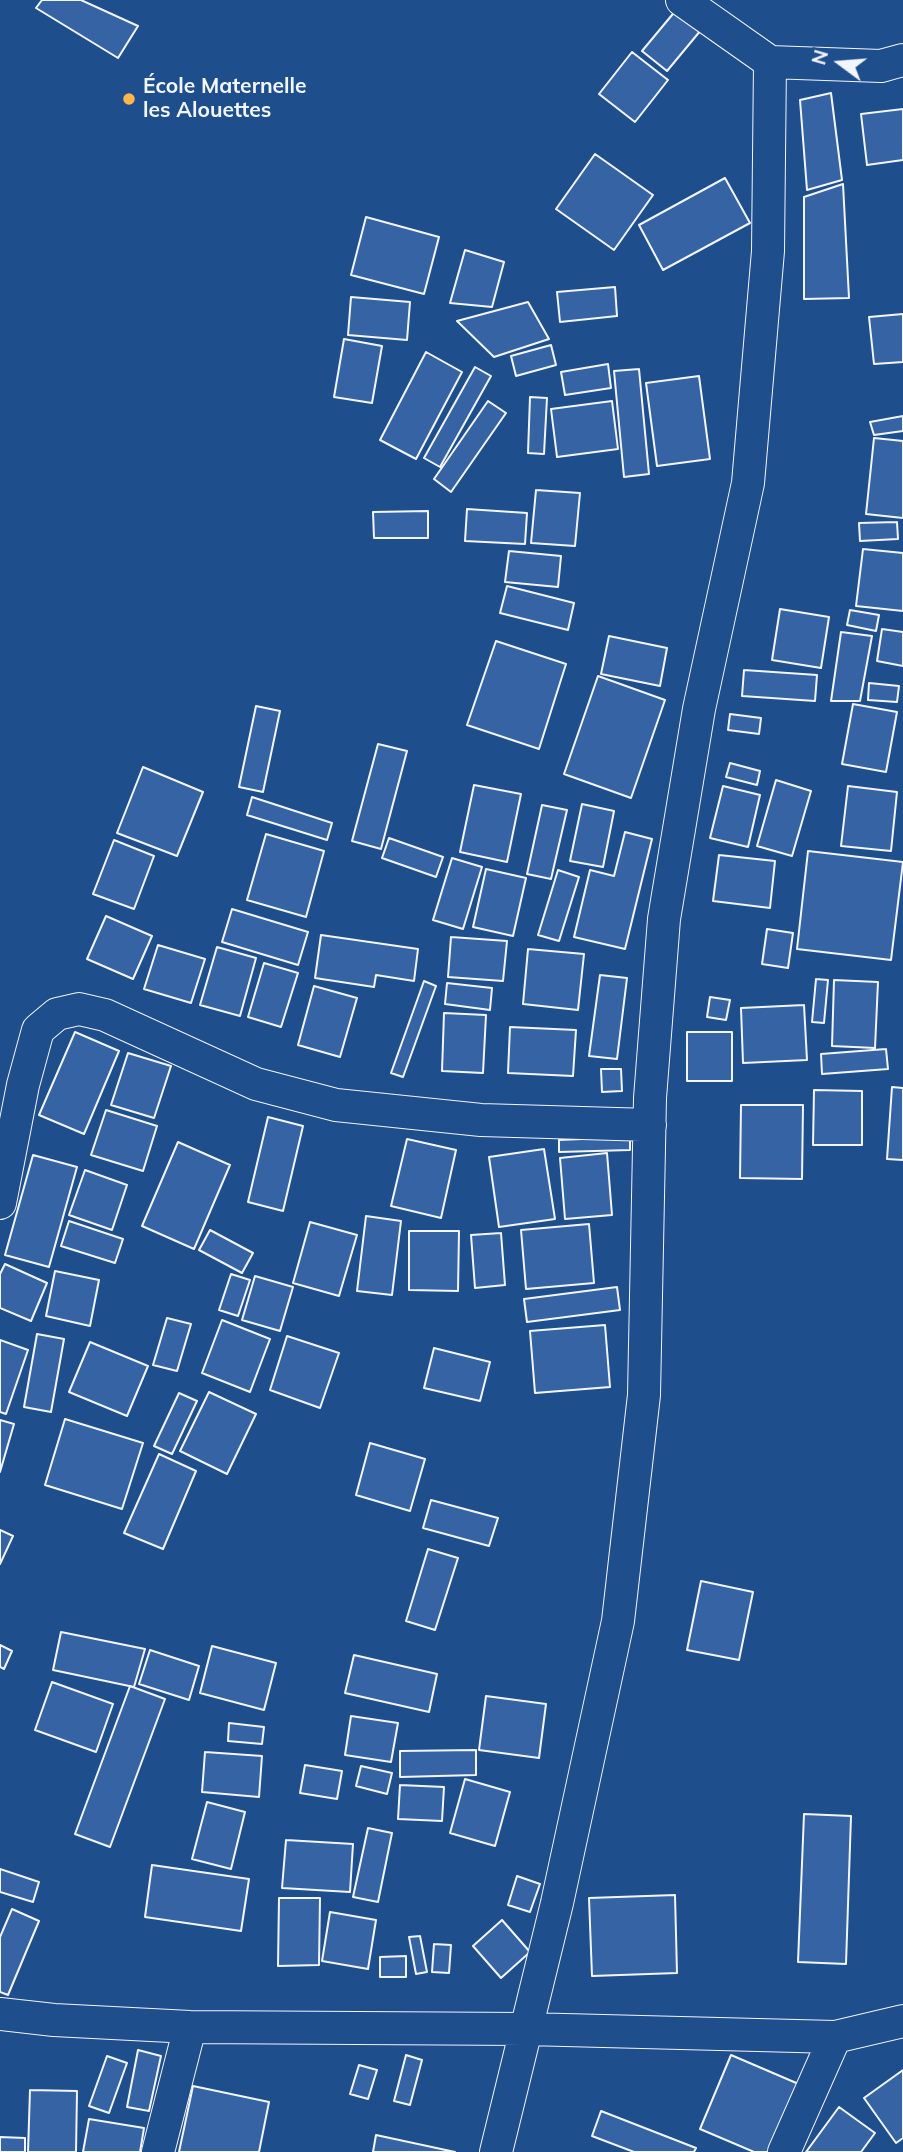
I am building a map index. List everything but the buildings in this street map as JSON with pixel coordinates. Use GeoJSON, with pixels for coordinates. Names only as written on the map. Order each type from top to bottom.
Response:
{"type":"FeatureCollection","features":[{"type":"Feature","properties":{"kind":"street"},"geometry":{"type":"LineString","coordinates":[[682,0],[770,62],[881,66],[903,60]]}},
{"type":"Feature","properties":{"kind":"street"},"geometry":{"type":"LineString","coordinates":[[496,2152],[557,1903],[618,1621],[644,1395],[650,1125],[663,919],[699,709],[748,483],[768,251],[770,62]]}},
{"type":"Feature","properties":{"kind":"street"},"geometry":{"type":"LineString","coordinates":[[0,1203],[23,1085],[38,1030],[57,1014],[79,1009],[105,1015],[256,1084],[336,1105],[481,1120],[650,1125]]}},
{"type":"Feature","properties":{"kind":"street"},"geometry":{"type":"LineString","coordinates":[[0,2014],[54,2020],[190,2027],[526,2029],[835,2037],[903,2021]]}},
{"type":"Feature","properties":{"kind":"street"},"geometry":{"type":"LineString","coordinates":[[158,2152],[190,2027]]}},
{"type":"Feature","properties":{"kind":"street"},"geometry":{"type":"LineString","coordinates":[[783,2152],[835,2037]]}},
{"type":"Feature","properties":{"kind":"place","name":"École Maternelle les Alouettes"},"geometry":{"type":"Point","coordinates":[129,99]}}]}
